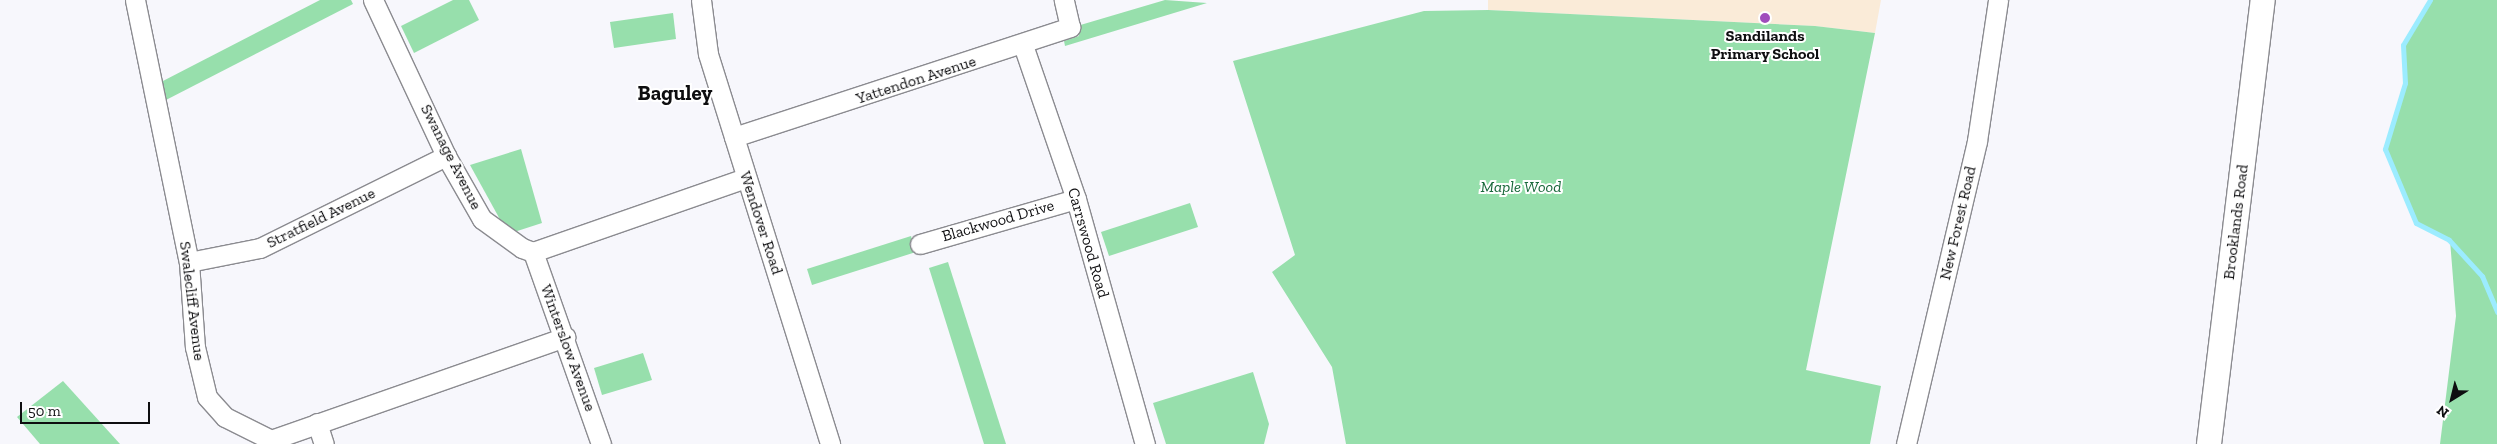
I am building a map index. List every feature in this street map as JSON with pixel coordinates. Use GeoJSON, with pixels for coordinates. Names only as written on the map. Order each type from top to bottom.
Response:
{"type":"FeatureCollection","features":[{"type":"Feature","properties":{"kind":"street","name":"Swalecliff Avenue"},"geometry":{"type":"LineString","coordinates":[[135,0],[189,262],[195,347],[207,397],[226,417],[272,440],[565,337]]}},
{"type":"Feature","properties":{"kind":"street","name":"Swanage Avenue"},"geometry":{"type":"LineString","coordinates":[[373,0],[446,156],[482,219],[503,238],[533,252]]}},
{"type":"Feature","properties":{"kind":"street","name":"Wendover Road"},"geometry":{"type":"LineString","coordinates":[[701,0],[708,54],[745,178],[830,444]]}},
{"type":"Feature","properties":{"kind":"street","name":"Yattendon Avenue"},"geometry":{"type":"LineString","coordinates":[[734,137],[1023,45],[1070,27],[1064,0]]}},
{"type":"Feature","properties":{"kind":"street","name":"New Forest Road"},"geometry":{"type":"LineString","coordinates":[[1906,444],[1977,141],[1998,0]]}},
{"type":"Feature","properties":{"kind":"street","name":"Brooklands Road"},"geometry":{"type":"LineString","coordinates":[[2210,444],[2263,0]]}},
{"type":"Feature","properties":{"kind":"street","name":"Carrswood Road"},"geometry":{"type":"LineString","coordinates":[[1023,45],[1076,199],[1145,444]]}},
{"type":"Feature","properties":{"kind":"street","name":"Stratfield Avenue"},"geometry":{"type":"LineString","coordinates":[[189,262],[260,248],[446,156]]}},
{"type":"Feature","properties":{"kind":"street"},"geometry":{"type":"LineString","coordinates":[[533,252],[745,178]]}},
{"type":"Feature","properties":{"kind":"street","name":"Blackwood Drive"},"geometry":{"type":"LineString","coordinates":[[920,244],[1076,199]]}},
{"type":"Feature","properties":{"kind":"street","name":"Winterslow Avenue"},"geometry":{"type":"LineString","coordinates":[[533,252],[565,337],[601,444]]}},
{"type":"Feature","properties":{"kind":"street"},"geometry":{"type":"LineString","coordinates":[[317,423],[324,444]]}},
{"type":"Feature","properties":{"kind":"shaded area","name":"Sandilands Primary School"},"geometry":{"type":"Polygon","coordinates":[[[1488,0],[1881,0],[1875,33],[1815,26],[1488,10],[1488,0]]]}},
{"type":"Feature","properties":{"kind":"green space"},"geometry":{"type":"Polygon","coordinates":[[[320,0],[351,0],[353,4],[164,101],[161,82],[320,0]]]}},
{"type":"Feature","properties":{"kind":"green space"},"geometry":{"type":"Polygon","coordinates":[[[453,0],[469,0],[479,20],[414,53],[401,26],[453,0]]]}},
{"type":"Feature","properties":{"kind":"green space"},"geometry":{"type":"Polygon","coordinates":[[[1165,0],[1207,3],[1065,46],[1064,41],[1079,36],[1077,26],[1165,0]]]}},
{"type":"Feature","properties":{"kind":"green space"},"geometry":{"type":"Polygon","coordinates":[[[2430,0],[2497,0],[2497,444],[2440,444],[2456,316],[2450,240],[2416,223],[2385,149],[2405,83],[2403,45],[2430,0]]]}},
{"type":"Feature","properties":{"kind":"green space","name":"Maple Wood"},"geometry":{"type":"Polygon","coordinates":[[[1488,10],[1815,26],[1875,33],[1806,370],[1881,386],[1870,444],[1346,444],[1332,367],[1272,272],[1295,255],[1233,61],[1424,11],[1488,10]]]}},
{"type":"Feature","properties":{"kind":"green space"},"geometry":{"type":"Polygon","coordinates":[[[673,13],[676,39],[614,48],[610,22],[673,13]]]}},
{"type":"Feature","properties":{"kind":"green space"},"geometry":{"type":"Polygon","coordinates":[[[521,149],[542,223],[508,234],[470,165],[521,149]]]}},
{"type":"Feature","properties":{"kind":"green space"},"geometry":{"type":"Polygon","coordinates":[[[1190,203],[1198,227],[1109,256],[1101,232],[1190,203]]]}},
{"type":"Feature","properties":{"kind":"green space"},"geometry":{"type":"Polygon","coordinates":[[[911,236],[916,252],[812,285],[807,269],[911,236]]]}},
{"type":"Feature","properties":{"kind":"green space"},"geometry":{"type":"Polygon","coordinates":[[[948,262],[1006,444],[984,444],[929,268],[948,262]]]}},
{"type":"Feature","properties":{"kind":"green space"},"geometry":{"type":"Polygon","coordinates":[[[643,353],[652,380],[602,395],[594,368],[643,353]]]}},
{"type":"Feature","properties":{"kind":"green space"},"geometry":{"type":"Polygon","coordinates":[[[1253,372],[1269,424],[1264,444],[1166,444],[1153,403],[1253,372]]]}},
{"type":"Feature","properties":{"kind":"green space"},"geometry":{"type":"Polygon","coordinates":[[[63,381],[120,444],[40,444],[17,417],[63,381]]]}},
{"type":"Feature","properties":{"kind":"waterway"},"geometry":{"type":"LineString","coordinates":[[2430,0],[2403,45],[2405,83],[2385,149],[2416,223],[2449,240],[2482,276],[2497,312]]}},
{"type":"Feature","properties":{"kind":"place","name":"Sandilands Primary School"},"geometry":{"type":"Point","coordinates":[1765,18]}},
{"type":"Feature","properties":{"kind":"district","name":"Baguley"},"geometry":{"type":"Point","coordinates":[675,93]}}]}
